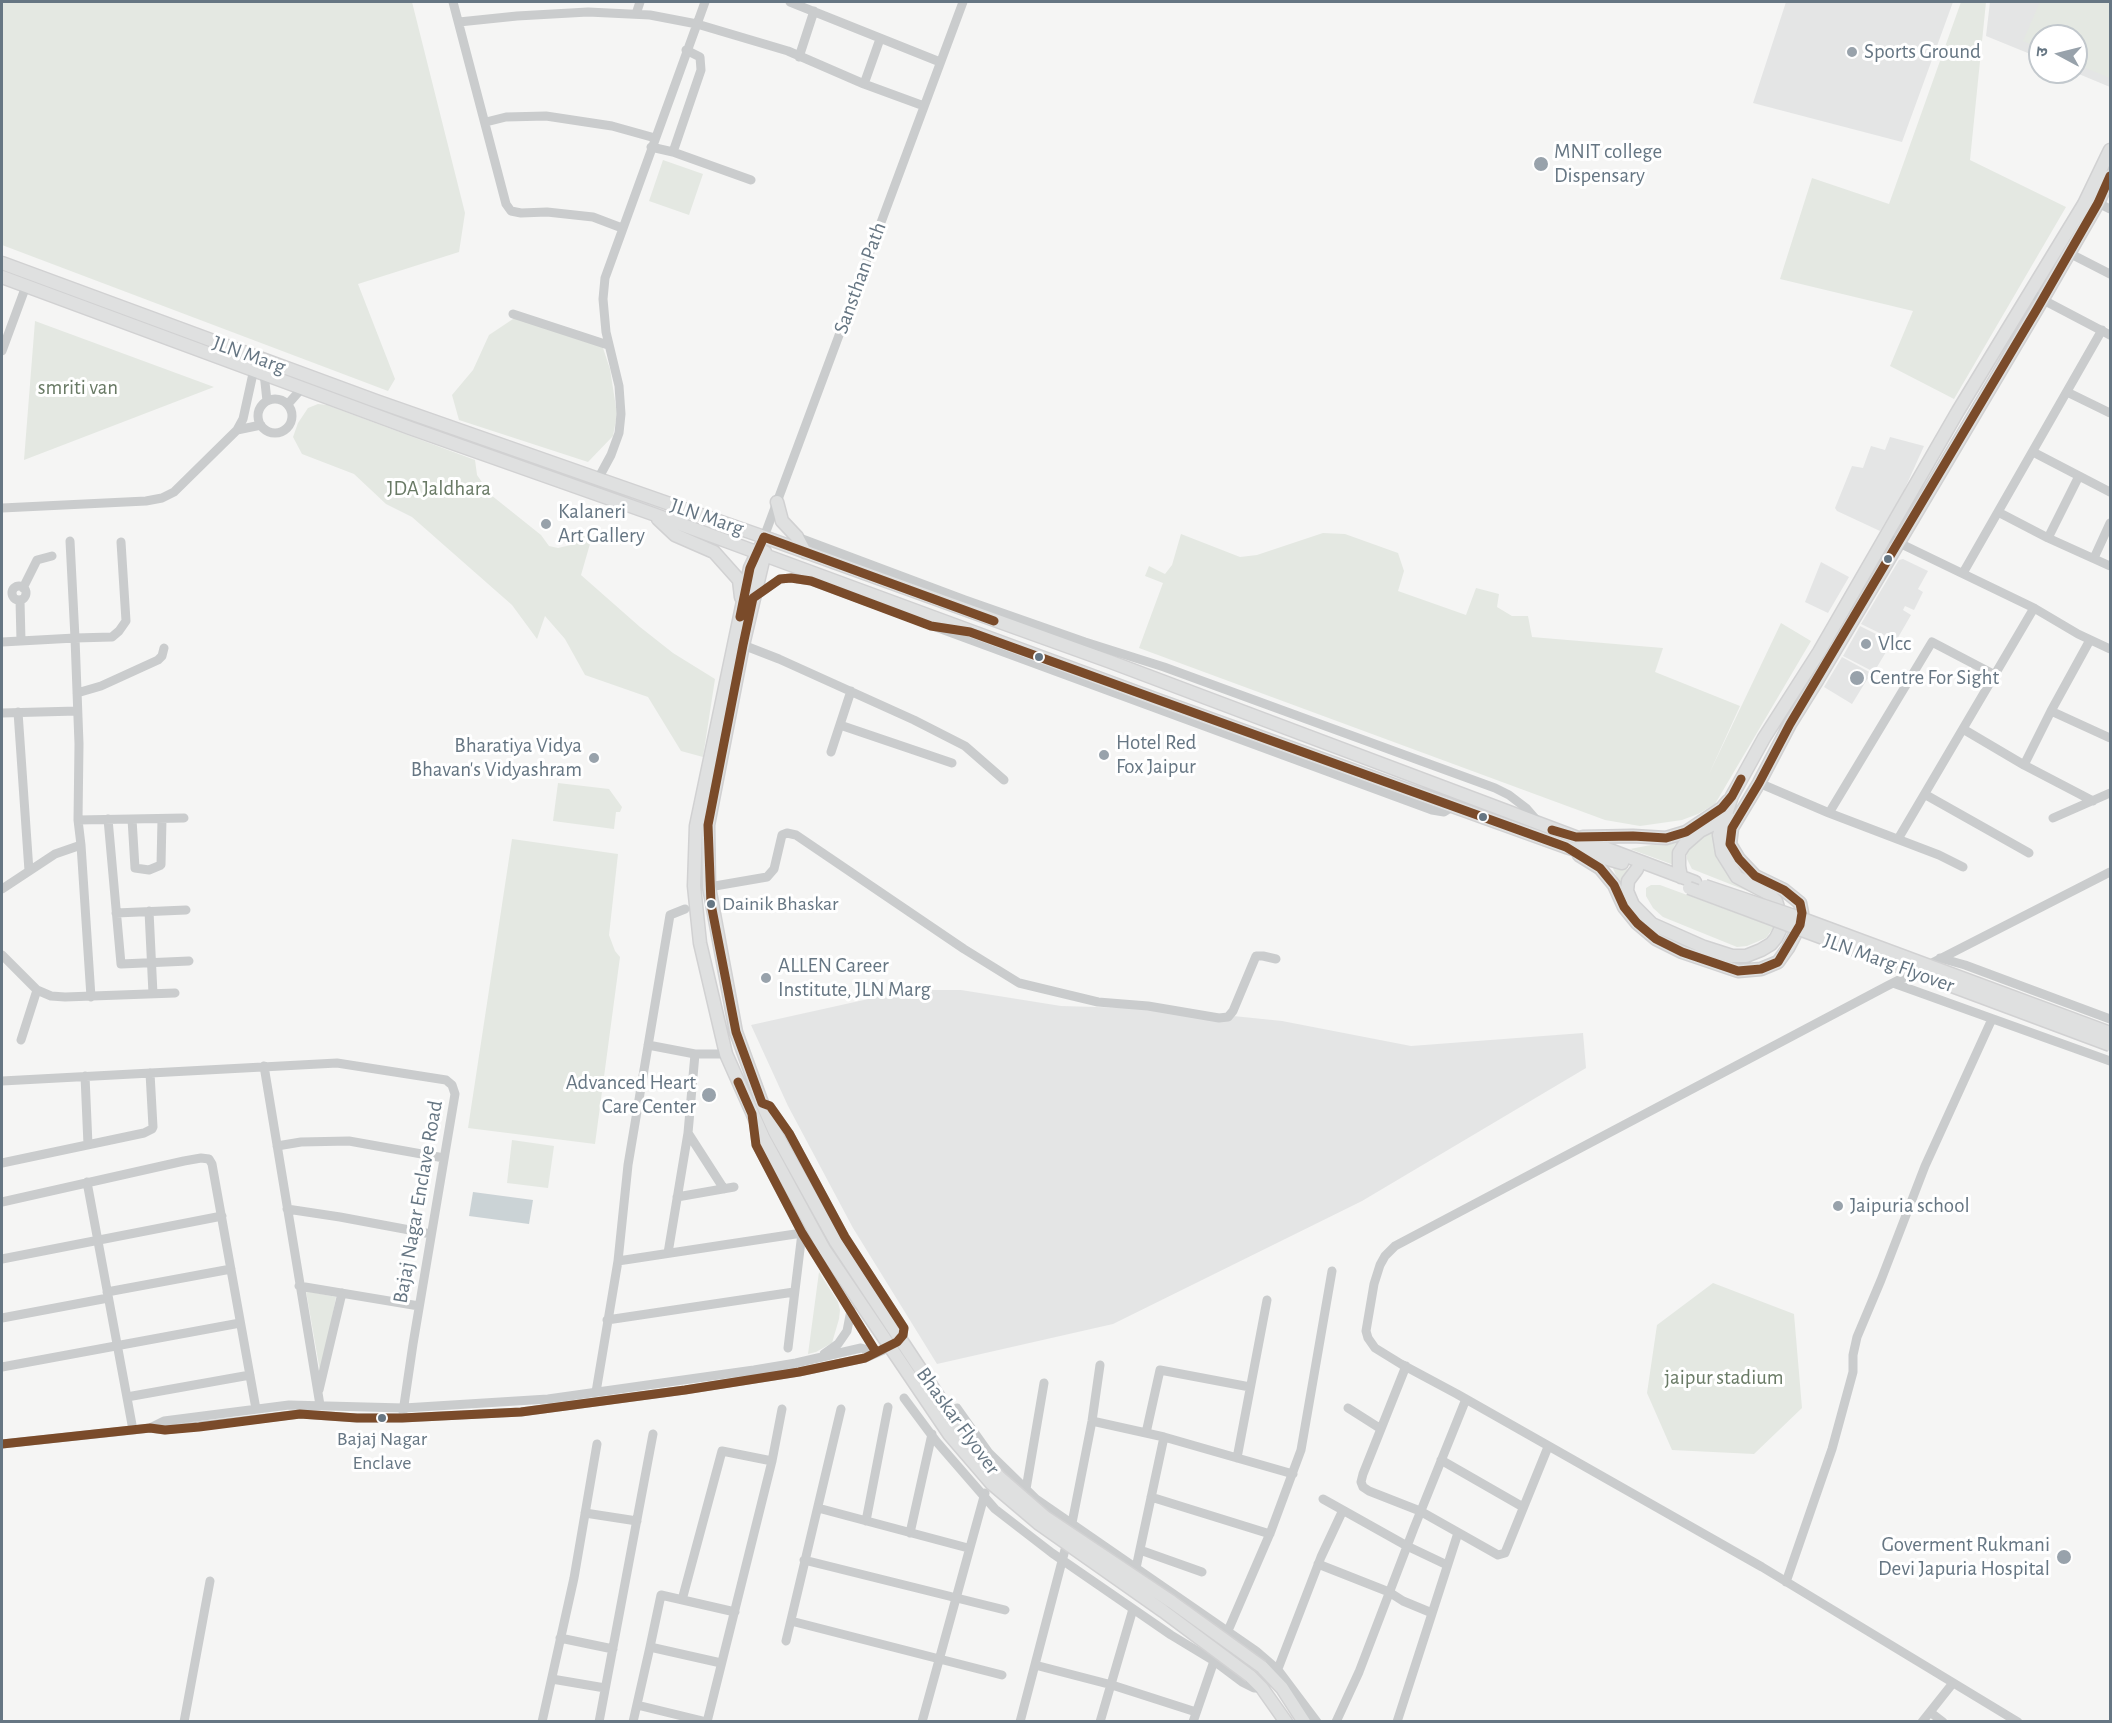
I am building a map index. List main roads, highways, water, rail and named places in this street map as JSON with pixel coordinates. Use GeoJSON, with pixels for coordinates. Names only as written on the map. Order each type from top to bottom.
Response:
{"type":"FeatureCollection","features":[{"type":"Feature","properties":{"kind":"main road"},"geometry":{"type":"LineString","coordinates":[[1637,869],[1628,881],[1627,891],[1633,905],[1652,924],[1704,947],[1732,956],[1746,956],[1771,944],[1780,930],[1781,917],[1776,901],[1767,893],[1737,877],[1722,853],[1719,835],[1732,796],[1764,738],[1819,652],[1958,411],[2084,204],[2110,150]]}},
{"type":"Feature","properties":{"kind":"main road"},"geometry":{"type":"LineString","coordinates":[[1566,847],[1600,868],[1614,885],[1624,907],[1637,923],[1656,939],[1682,952],[1737,971],[1761,969],[1778,962],[1800,925],[1802,913],[1800,903],[1784,890],[1755,876],[1739,859],[1730,844],[1732,828],[1790,724],[2043,299],[2098,203],[2110,176]]}},
{"type":"Feature","properties":{"kind":"main road","name":"JLN Marg"},"geometry":{"type":"LineString","coordinates":[[2,263],[376,401],[805,552],[900,581],[1543,827],[1576,837],[1681,877]]}},
{"type":"Feature","properties":{"kind":"main road","name":"JLN Marg"},"geometry":{"type":"LineString","coordinates":[[2,277],[410,428],[653,514],[1074,673],[1566,847]]}},
{"type":"Feature","properties":{"kind":"main road"},"geometry":{"type":"LineString","coordinates":[[777,502],[782,521],[797,537],[805,552]]}},
{"type":"Feature","properties":{"kind":"main road"},"geometry":{"type":"LineString","coordinates":[[653,514],[675,535],[714,552],[739,580],[742,608]]}},
{"type":"Feature","properties":{"kind":"main road"},"geometry":{"type":"LineString","coordinates":[[702,825],[761,555],[767,538]]}},
{"type":"Feature","properties":{"kind":"main road"},"geometry":{"type":"LineString","coordinates":[[702,825],[750,568],[761,555]]}},
{"type":"Feature","properties":{"kind":"main road"},"geometry":{"type":"LineString","coordinates":[[1857,587],[1869,594]]}},
{"type":"Feature","properties":{"kind":"main road"},"geometry":{"type":"LineString","coordinates":[[931,626],[970,632]]}},
{"type":"Feature","properties":{"kind":"main road"},"geometry":{"type":"LineString","coordinates":[[1576,837],[1666,838],[1686,832],[1722,807],[1732,796]]}},
{"type":"Feature","properties":{"kind":"main road"},"geometry":{"type":"LineString","coordinates":[[1681,877],[1678,866],[1679,853],[1684,845],[1700,831],[1724,818],[1742,812]]}},
{"type":"Feature","properties":{"kind":"main road","name":"Bhaskar Flyover"},"geometry":{"type":"LineString","coordinates":[[702,825],[709,887],[733,1020],[762,1103],[775,1132],[836,1242],[960,1429],[999,1477],[1045,1517],[1172,1602],[1262,1667],[1276,1674],[1304,1722]]}},
{"type":"Feature","properties":{"kind":"main road","name":"Bhaskar Flyover"},"geometry":{"type":"LineString","coordinates":[[702,825],[694,886],[700,943],[726,1054],[763,1137],[824,1249],[949,1434],[992,1484],[1038,1523],[1250,1676],[1262,1688],[1286,1722]]}},
{"type":"Feature","properties":{"kind":"main road","name":"JLN Marg Flyover"},"geometry":{"type":"LineString","coordinates":[[1566,847],[1803,919],[2110,1033]]}},
{"type":"Feature","properties":{"kind":"main road","name":"JLN Marg Flyover"},"geometry":{"type":"LineString","coordinates":[[1681,877],[1692,885],[2110,1045]]}},
{"type":"Feature","properties":{"kind":"place","name":"Sports Ground"},"geometry":{"type":"Point","coordinates":[1852,52]}},
{"type":"Feature","properties":{"kind":"place","name":"MNIT college Dispensary"},"geometry":{"type":"Point","coordinates":[1541,164]}},
{"type":"Feature","properties":{"kind":"place","name":"Kalaneri Art Gallery"},"geometry":{"type":"Point","coordinates":[546,524]}},
{"type":"Feature","properties":{"kind":"place","name":"Vlcc"},"geometry":{"type":"Point","coordinates":[1866,644]}},
{"type":"Feature","properties":{"kind":"place","name":"Centre For Sight"},"geometry":{"type":"Point","coordinates":[1857,678]}},
{"type":"Feature","properties":{"kind":"place","name":"Hotel Red Fox Jaipur"},"geometry":{"type":"Point","coordinates":[1104,755]}},
{"type":"Feature","properties":{"kind":"place","name":"Bharatiya Vidya Bhavan's Vidyashram"},"geometry":{"type":"Point","coordinates":[594,758]}},
{"type":"Feature","properties":{"kind":"place","name":"Dainik Bhaskar"},"geometry":{"type":"Point","coordinates":[711,904]}},
{"type":"Feature","properties":{"kind":"place","name":"ALLEN Career Institute, JLN Marg"},"geometry":{"type":"Point","coordinates":[766,978]}},
{"type":"Feature","properties":{"kind":"place","name":"Advanced Heart Care Center"},"geometry":{"type":"Point","coordinates":[709,1095]}},
{"type":"Feature","properties":{"kind":"place","name":"Jaipuria school"},"geometry":{"type":"Point","coordinates":[1838,1206]}},
{"type":"Feature","properties":{"kind":"place","name":"Bajaj Nagar Enclave"},"geometry":{"type":"Point","coordinates":[382,1418]}},
{"type":"Feature","properties":{"kind":"place","name":"Goverment Rukmani Devi Japuria Hospital"},"geometry":{"type":"Point","coordinates":[2064,1557]}},
{"type":"Feature","properties":{"kind":"park label","name":"smriti van"},"geometry":{"type":"Point","coordinates":[78,388]}},
{"type":"Feature","properties":{"kind":"park label","name":"JDA Jaldhara"},"geometry":{"type":"Point","coordinates":[439,489]}},
{"type":"Feature","properties":{"kind":"park label","name":"jaipur stadium"},"geometry":{"type":"Point","coordinates":[1724,1378]}}]}
